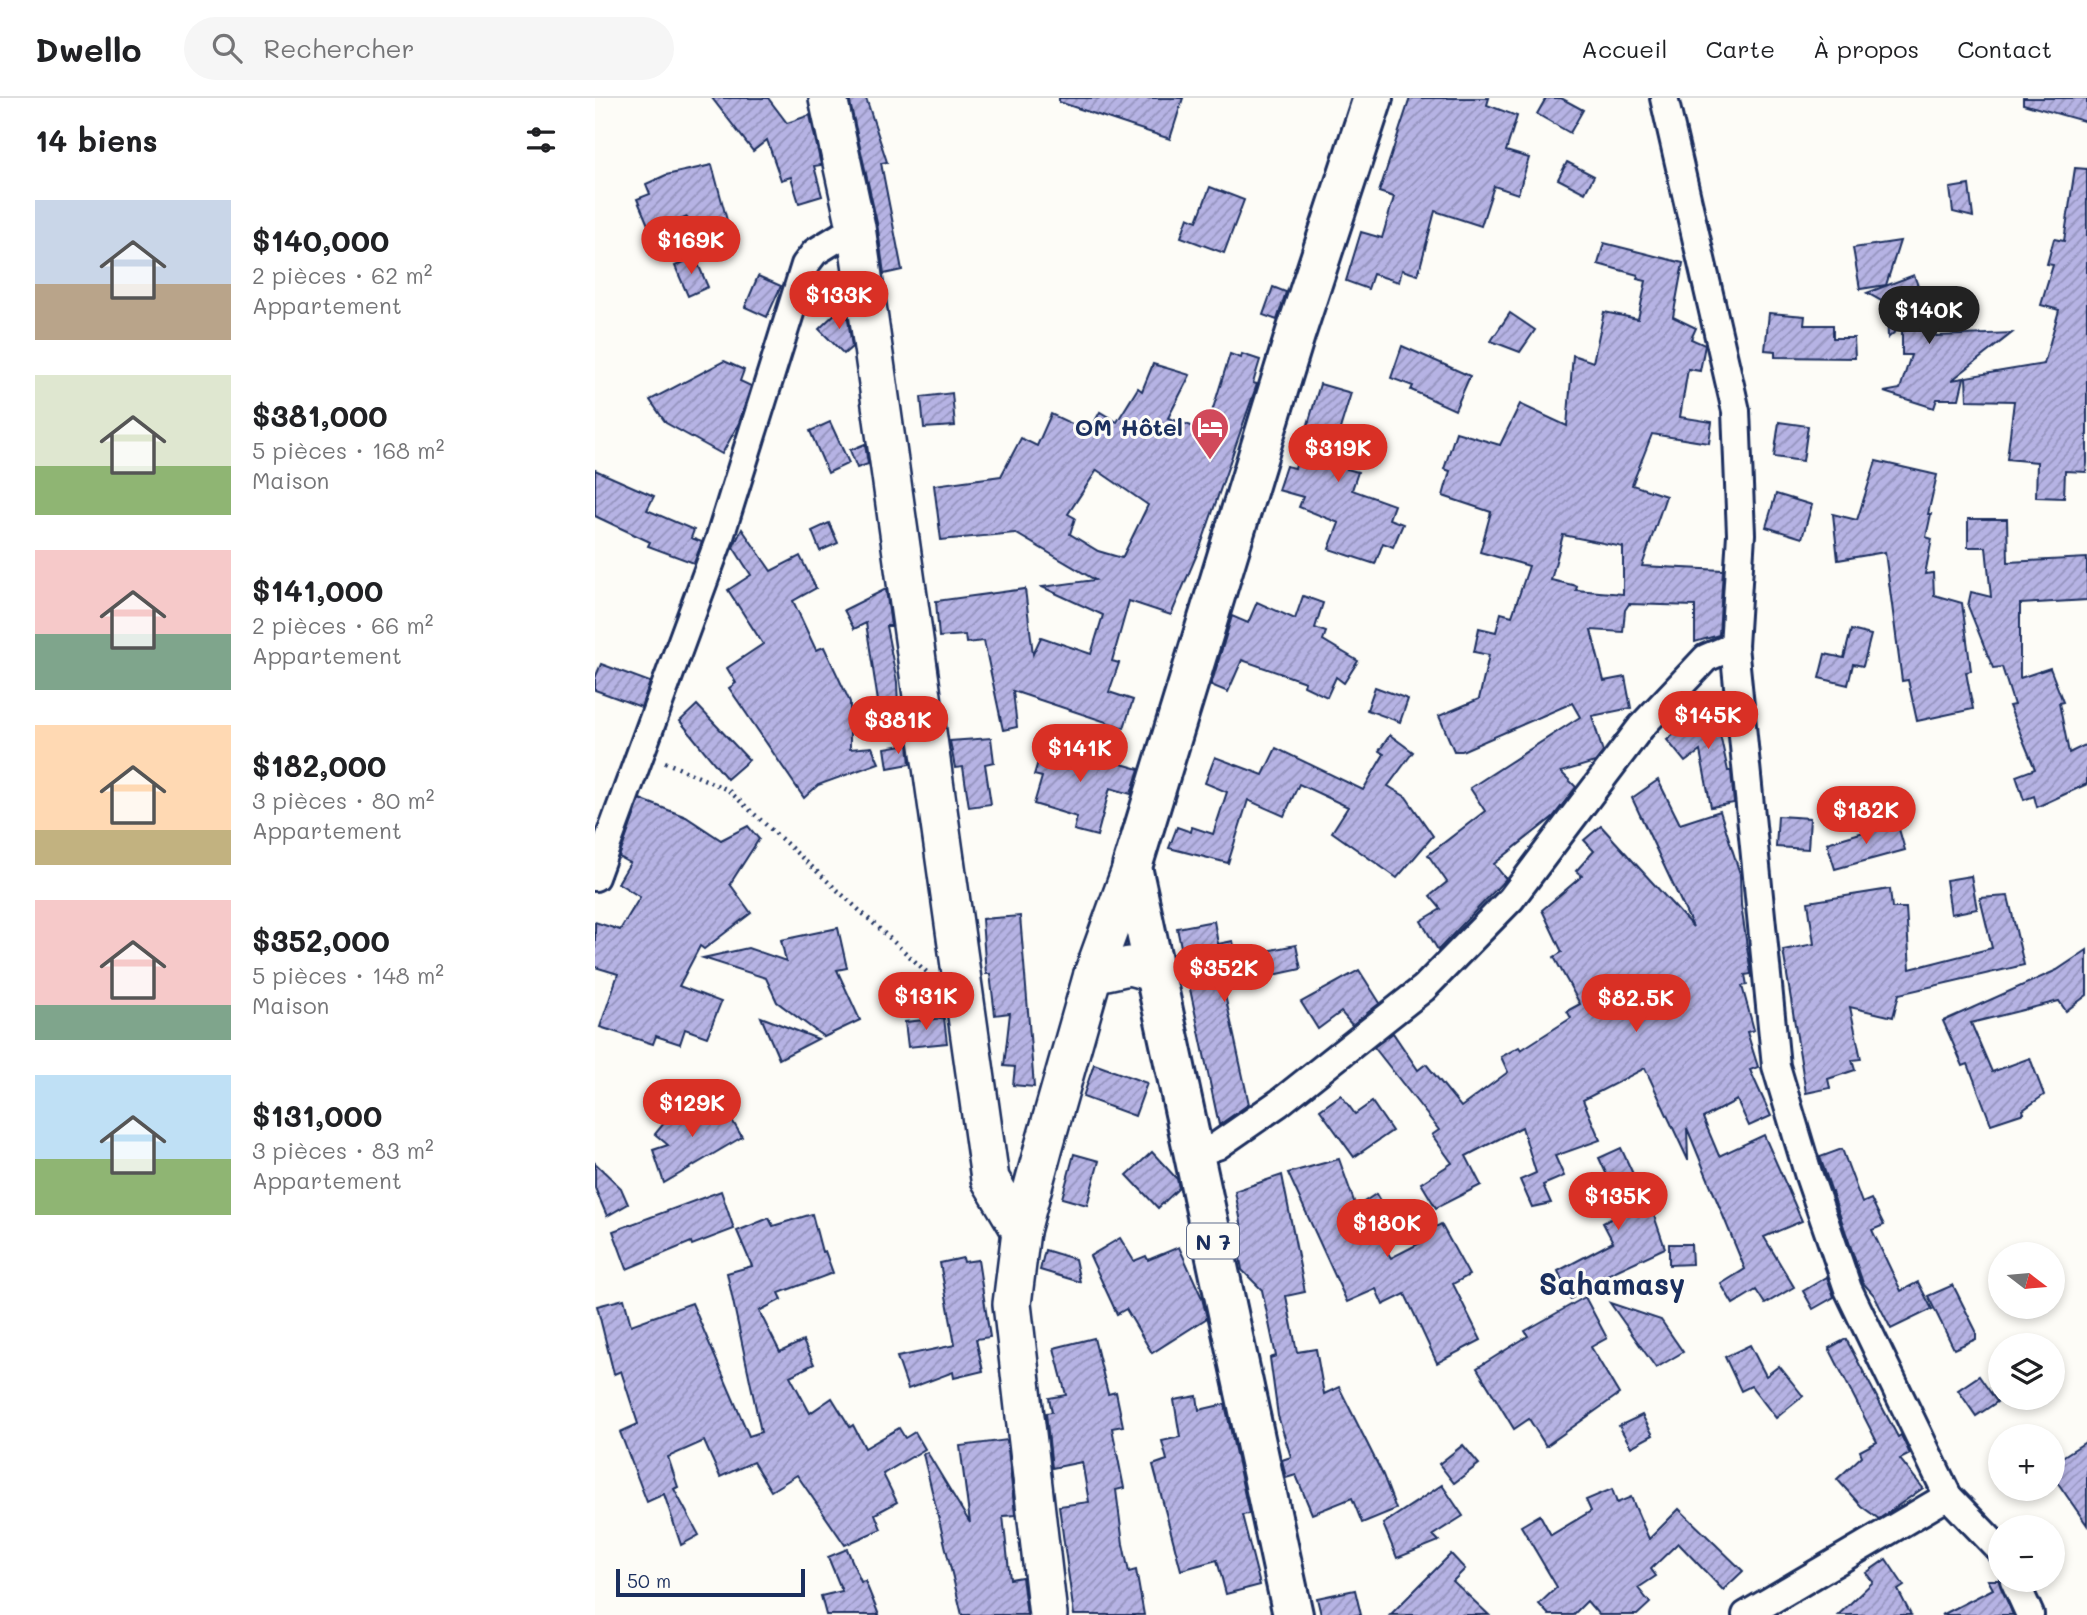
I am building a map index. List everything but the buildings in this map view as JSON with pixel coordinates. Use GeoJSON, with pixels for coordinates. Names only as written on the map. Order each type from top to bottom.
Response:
{"type":"FeatureCollection","features":[{"type":"Feature","properties":{"kind":"main road","name":"N 7"},"geometry":{"type":"LineString","coordinates":[[1293,1615],[1132,867],[1295,335],[1373,98]]}},
{"type":"Feature","properties":{"kind":"street"},"geometry":{"type":"LineString","coordinates":[[828,98],[856,227],[990,1180],[1021,1231]]}},
{"type":"Feature","properties":{"kind":"street"},"geometry":{"type":"LineString","coordinates":[[1664,98],[1736,411],[1741,534],[1734,646],[1776,1066],[1808,1173],[1848,1289],[1948,1496],[1988,1538]]}},
{"type":"Feature","properties":{"kind":"street"},"geometry":{"type":"LineString","coordinates":[[595,877],[719,540],[805,265],[815,252],[856,227]]}},
{"type":"Feature","properties":{"kind":"street"},"geometry":{"type":"LineString","coordinates":[[1194,1153],[1217,1146],[1279,1103],[1423,989],[1511,899],[1641,727],[1706,658],[1734,646]]}},
{"type":"Feature","properties":{"kind":"street"},"geometry":{"type":"LineString","coordinates":[[1048,1615],[1012,1304],[1021,1231],[1093,974],[1132,867]]}},
{"type":"Feature","properties":{"kind":"street"},"geometry":{"type":"LineString","coordinates":[[1093,974],[1129,966],[1155,973]]}},
{"type":"Feature","properties":{"kind":"street"},"geometry":{"type":"LineString","coordinates":[[1746,1615],[1948,1496]]}},
{"type":"Feature","properties":{"kind":"street"},"geometry":{"type":"LineString","coordinates":[[2019,1592],[2030,1615]]}},
{"type":"Feature","properties":{"kind":"path"},"geometry":{"type":"LineString","coordinates":[[642,751],[728,790],[769,825],[909,958],[965,1002]]}},
{"type":"Feature","properties":{"kind":"place","name":"OM Hôtel"},"geometry":{"type":"Point","coordinates":[1210,461]}},
{"type":"Feature","properties":{"kind":"district","name":"Sahamasy"},"geometry":{"type":"Point","coordinates":[1612,1283]}}]}
